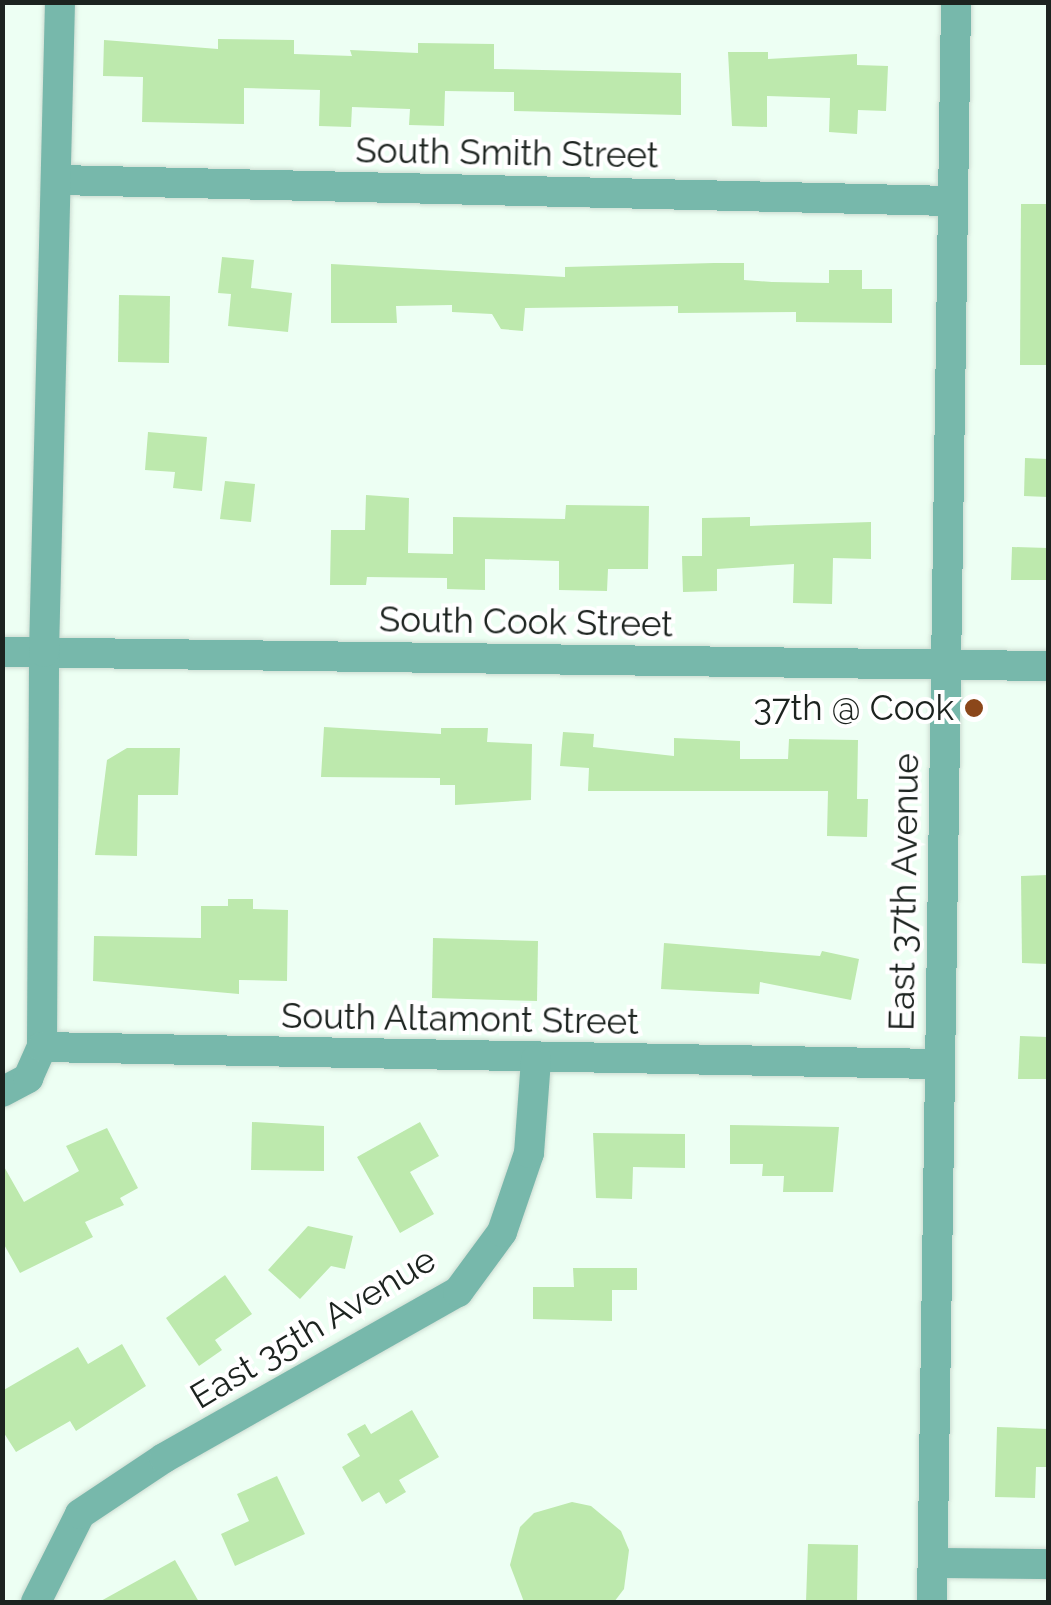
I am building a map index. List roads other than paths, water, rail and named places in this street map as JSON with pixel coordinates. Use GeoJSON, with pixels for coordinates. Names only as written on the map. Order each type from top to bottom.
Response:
{"type":"FeatureCollection","features":[{"type":"Feature","properties":{"kind":"street"},"geometry":{"type":"LineString","coordinates":[[2,1092],[28,1078],[42,1047],[44,652],[59,180],[60,2]]}},
{"type":"Feature","properties":{"kind":"street","name":"East 37th Avenue"},"geometry":{"type":"LineString","coordinates":[[932,1602],[956,2]]}},
{"type":"Feature","properties":{"kind":"street","name":"South Smith Street"},"geometry":{"type":"LineString","coordinates":[[59,180],[954,201]]}},
{"type":"Feature","properties":{"kind":"street","name":"South Cook Street"},"geometry":{"type":"LineString","coordinates":[[2,652],[1048,666]]}},
{"type":"Feature","properties":{"kind":"street","name":"South Altamont Street"},"geometry":{"type":"LineString","coordinates":[[42,1047],[939,1064]]}},
{"type":"Feature","properties":{"kind":"street","name":"East 35th Avenue"},"geometry":{"type":"LineString","coordinates":[[36,1602],[80,1514],[164,1458],[458,1292],[502,1232],[523,1169],[536,1059]]}},
{"type":"Feature","properties":{"kind":"street"},"geometry":{"type":"LineString","coordinates":[[932,1563],[1048,1564]]}},
{"type":"Feature","properties":{"kind":"place","name":"37th @ Cook"},"geometry":{"type":"Point","coordinates":[974,708]}}]}
